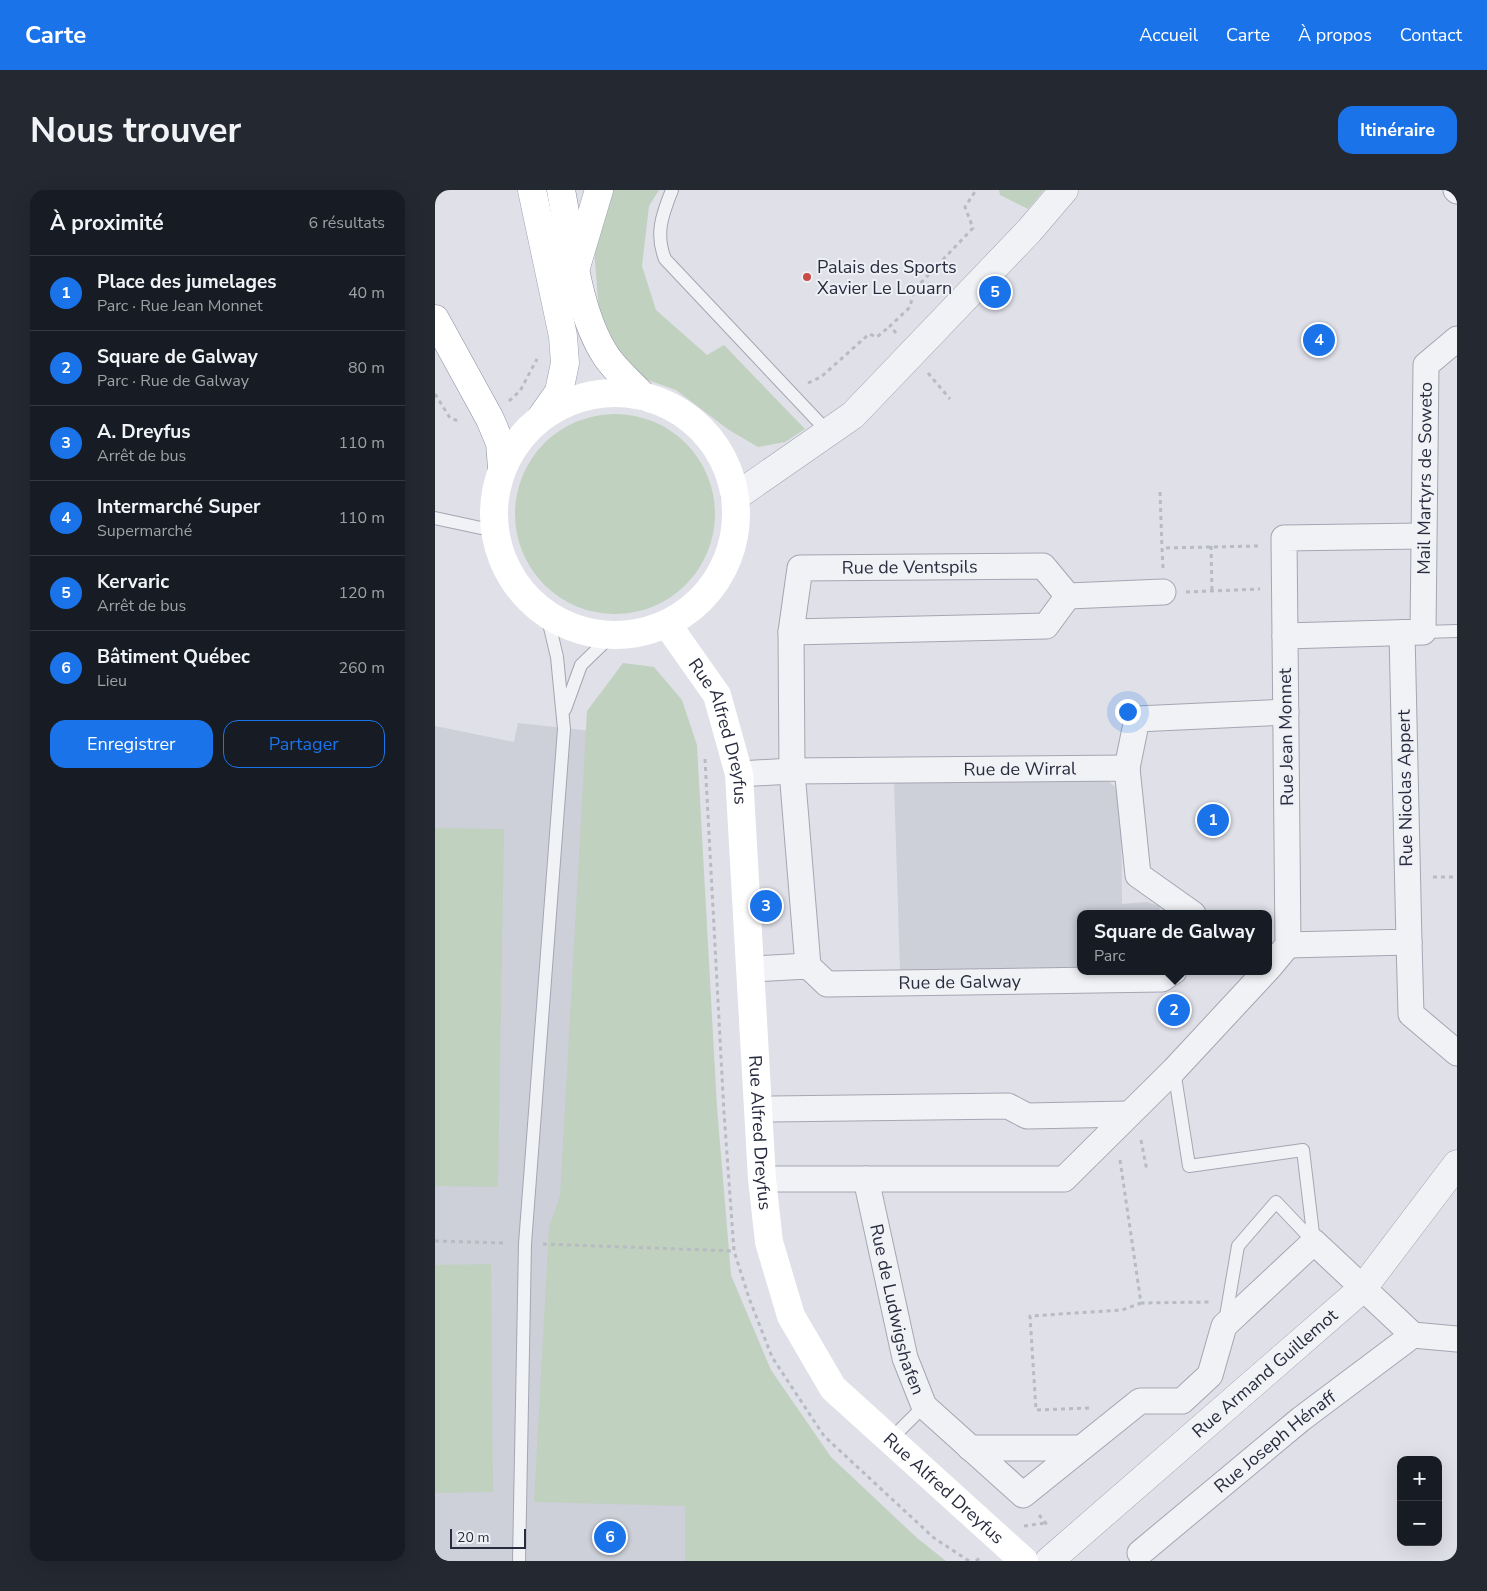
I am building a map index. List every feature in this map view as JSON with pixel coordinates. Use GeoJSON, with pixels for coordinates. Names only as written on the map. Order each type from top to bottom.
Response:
{"type":"FeatureCollection","features":[{"type":"Feature","properties":{"kind":"main road"},"geometry":{"type":"LineString","coordinates":[[532,190],[563,336],[565,363],[559,392],[542,416],[521,437],[502,468],[496,490],[495,530],[498,548],[507,570],[519,589],[547,615],[569,627],[588,633],[611,636],[632,635],[667,624],[705,596],[718,578],[734,539],[736,518],[735,497],[731,477],[711,440],[681,412],[663,402],[622,392],[601,393],[561,405],[542,416]]}},
{"type":"Feature","properties":{"kind":"main road"},"geometry":{"type":"LineString","coordinates":[[561,190],[576,267],[592,330],[607,357],[643,396]]}},
{"type":"Feature","properties":{"kind":"main road"},"geometry":{"type":"LineString","coordinates":[[576,267],[599,190]]}},
{"type":"Feature","properties":{"kind":"main road"},"geometry":{"type":"LineString","coordinates":[[435,319],[490,419],[500,444],[502,468]]}},
{"type":"Feature","properties":{"kind":"main road","name":"Rue Alfred Dreyfus"},"geometry":{"type":"LineString","coordinates":[[667,624],[717,695],[739,774],[762,1179],[769,1242],[791,1316],[833,1388],[1024,1561]]}},
{"type":"Feature","properties":{"kind":"street"},"geometry":{"type":"LineString","coordinates":[[735,497],[853,414],[913,354],[1029,231],[1064,190]]}},
{"type":"Feature","properties":{"kind":"street"},"geometry":{"type":"LineString","coordinates":[[1029,231],[1078,190]]}},
{"type":"Feature","properties":{"kind":"street","name":"Mail Martyrs de Soweto"},"geometry":{"type":"LineString","coordinates":[[1412,633],[1422,536],[1426,365],[1457,340]]}},
{"type":"Feature","properties":{"kind":"street","name":"Rue Jean Monnet"},"geometry":{"type":"LineString","coordinates":[[1288,945],[1284,538],[1422,536]]}},
{"type":"Feature","properties":{"kind":"street","name":"Rue de Ventspils"},"geometry":{"type":"LineString","coordinates":[[808,966],[792,771],[791,632],[800,568],[1043,566],[1068,596]]}},
{"type":"Feature","properties":{"kind":"street"},"geometry":{"type":"LineString","coordinates":[[791,632],[1046,626],[1068,596],[1163,592]]}},
{"type":"Feature","properties":{"kind":"street"},"geometry":{"type":"LineString","coordinates":[[1285,636],[1412,633]]}},
{"type":"Feature","properties":{"kind":"street","name":"Rue Nicolas Appert"},"geometry":{"type":"LineString","coordinates":[[1412,633],[1409,942],[1411,1014],[1457,1053]]}},
{"type":"Feature","properties":{"kind":"street"},"geometry":{"type":"LineString","coordinates":[[1187,910],[1138,875],[1127,768],[1137,719],[1286,712]]}},
{"type":"Feature","properties":{"kind":"street","name":"Rue de Wirral"},"geometry":{"type":"LineString","coordinates":[[739,774],[792,771],[1127,768]]}},
{"type":"Feature","properties":{"kind":"street"},"geometry":{"type":"LineString","coordinates":[[1272,964],[1288,945],[1409,942]]}},
{"type":"Feature","properties":{"kind":"street"},"geometry":{"type":"LineString","coordinates":[[751,969],[808,966]]}},
{"type":"Feature","properties":{"kind":"street","name":"Rue de Galway"},"geometry":{"type":"LineString","coordinates":[[808,966],[827,984],[1162,979],[1168,975]]}},
{"type":"Feature","properties":{"kind":"street"},"geometry":{"type":"LineString","coordinates":[[762,1179],[1064,1179],[1127,1114],[1174,1070],[1262,975]]}},
{"type":"Feature","properties":{"kind":"street"},"geometry":{"type":"LineString","coordinates":[[772,1109],[1008,1106],[1027,1116],[1127,1114]]}},
{"type":"Feature","properties":{"kind":"street","name":"Rue Armand Guillemot"},"geometry":{"type":"LineString","coordinates":[[1049,1561],[1363,1288],[1457,1164]]}},
{"type":"Feature","properties":{"kind":"street","name":"Rue de Ludwigshafen"},"geometry":{"type":"LineString","coordinates":[[867,1179],[905,1358],[924,1406],[1023,1495],[1141,1400],[1182,1401],[1210,1375],[1226,1314]]}},
{"type":"Feature","properties":{"kind":"street"},"geometry":{"type":"LineString","coordinates":[[1226,1314],[1314,1242],[1413,1334],[1457,1339]]}},
{"type":"Feature","properties":{"kind":"street","name":"Rue Joseph Hénaff"},"geometry":{"type":"LineString","coordinates":[[1140,1553],[1301,1419],[1413,1334]]}},
{"type":"Feature","properties":{"kind":"street"},"geometry":{"type":"LineString","coordinates":[[970,1448],[1081,1448]]}},
{"type":"Feature","properties":{"kind":"lane"},"geometry":{"type":"LineString","coordinates":[[673,190],[664,209],[659,243],[665,259],[828,432]]}},
{"type":"Feature","properties":{"kind":"lane"},"geometry":{"type":"LineString","coordinates":[[435,518],[495,530]]}},
{"type":"Feature","properties":{"kind":"lane"},"geometry":{"type":"LineString","coordinates":[[519,1561],[525,1244],[564,712],[557,657],[547,615]]}},
{"type":"Feature","properties":{"kind":"lane"},"geometry":{"type":"LineString","coordinates":[[1412,633],[1457,632]]}},
{"type":"Feature","properties":{"kind":"lane"},"geometry":{"type":"LineString","coordinates":[[564,712],[581,665],[611,636]]}},
{"type":"Feature","properties":{"kind":"lane"},"geometry":{"type":"LineString","coordinates":[[1174,1070],[1189,1166],[1303,1150],[1314,1242]]}},
{"type":"Feature","properties":{"kind":"lane"},"geometry":{"type":"LineString","coordinates":[[1226,1314],[1238,1246],[1276,1202],[1314,1242]]}},
{"type":"Feature","properties":{"kind":"lane"},"geometry":{"type":"LineString","coordinates":[[891,1439],[924,1406]]}},
{"type":"Feature","properties":{"kind":"path"},"geometry":{"type":"LineString","coordinates":[[791,392],[821,376],[869,334],[877,337],[910,307],[914,290],[973,228],[965,207],[976,190]]}},
{"type":"Feature","properties":{"kind":"path"},"geometry":{"type":"LineString","coordinates":[[890,326],[913,354]]}},
{"type":"Feature","properties":{"kind":"path"},"geometry":{"type":"LineString","coordinates":[[490,419],[520,391],[540,354]]}},
{"type":"Feature","properties":{"kind":"path"},"geometry":{"type":"LineString","coordinates":[[930,375],[950,399]]}},
{"type":"Feature","properties":{"kind":"path"},"geometry":{"type":"LineString","coordinates":[[1160,492],[1163,592],[1260,589],[1260,580]]}},
{"type":"Feature","properties":{"kind":"path"},"geometry":{"type":"LineString","coordinates":[[1162,548],[1259,545],[1259,554]]}},
{"type":"Feature","properties":{"kind":"path"},"geometry":{"type":"LineString","coordinates":[[1211,546],[1212,591]]}},
{"type":"Feature","properties":{"kind":"path"},"geometry":{"type":"LineString","coordinates":[[1118,1152],[1141,1303]]}},
{"type":"Feature","properties":{"kind":"path"},"geometry":{"type":"LineString","coordinates":[[435,1240],[734,1251]]}},
{"type":"Feature","properties":{"kind":"path"},"geometry":{"type":"LineString","coordinates":[[1133,1407],[1036,1410],[1030,1316],[1122,1310],[1141,1303],[1226,1314]]}},
{"type":"Feature","properties":{"kind":"shaded area"},"geometry":{"type":"Polygon","coordinates":[[[518,723],[610,733],[699,1490],[699,1561],[435,1561],[435,726],[514,742],[518,723]]]}},
{"type":"Feature","properties":{"kind":"shaded area"},"geometry":{"type":"Polygon","coordinates":[[[1106,779],[1115,787],[1121,798],[1122,904],[1147,902],[1159,906],[1160,910],[1077,910],[1077,971],[900,971],[894,780],[1106,779]]]}},
{"type":"Feature","properties":{"kind":"green space"},"geometry":{"type":"Polygon","coordinates":[[[613,190],[659,190],[649,206],[642,266],[656,310],[707,355],[724,345],[805,429],[785,442],[758,447],[729,430],[676,390],[645,379],[619,361],[600,325],[594,248],[613,190]]]}},
{"type":"Feature","properties":{"kind":"green space"},"geometry":{"type":"Polygon","coordinates":[[[999,190],[1044,190],[1028,209],[1000,195],[999,190]]]}},
{"type":"Feature","properties":{"kind":"green space"},"geometry":{"type":"Polygon","coordinates":[[[605,414],[625,414],[653,421],[679,436],[693,450],[708,476],[715,504],[715,524],[708,552],[693,578],[679,592],[644,610],[625,614],[605,614],[577,607],[551,592],[537,578],[519,543],[515,524],[515,504],[522,476],[537,450],[551,436],[586,418],[605,414]]]}},
{"type":"Feature","properties":{"kind":"green space"},"geometry":{"type":"Polygon","coordinates":[[[623,663],[654,667],[682,700],[697,745],[717,1107],[731,1275],[771,1370],[831,1457],[917,1538],[946,1561],[685,1561],[685,1506],[534,1502],[549,1227],[560,1196],[587,711],[623,663]]]}},
{"type":"Feature","properties":{"kind":"green space"},"geometry":{"type":"Polygon","coordinates":[[[435,828],[504,829],[498,1187],[435,1186],[435,828]]]}},
{"type":"Feature","properties":{"kind":"green space"},"geometry":{"type":"Polygon","coordinates":[[[491,1264],[493,1492],[435,1493],[435,1265],[491,1264]]]}},
{"type":"Feature","properties":{"kind":"place","name":"Palais des Sports Xavier Le Louarn"},"geometry":{"type":"Point","coordinates":[807,277]}},
{"type":"Feature","properties":{"kind":"place","name":"Kervaric"},"geometry":{"type":"Point","coordinates":[995,292]}},
{"type":"Feature","properties":{"kind":"place","name":"Intermarché Super"},"geometry":{"type":"Point","coordinates":[1319,340]}},
{"type":"Feature","properties":{"kind":"place","name":"Place des jumelages"},"geometry":{"type":"Point","coordinates":[1213,820]}},
{"type":"Feature","properties":{"kind":"place","name":"A. Dreyfus"},"geometry":{"type":"Point","coordinates":[766,906]}},
{"type":"Feature","properties":{"kind":"place","name":"Square de Galway"},"geometry":{"type":"Point","coordinates":[1174,1010]}},
{"type":"Feature","properties":{"kind":"place","name":"Bâtiment Québec"},"geometry":{"type":"Point","coordinates":[610,1537]}}]}
